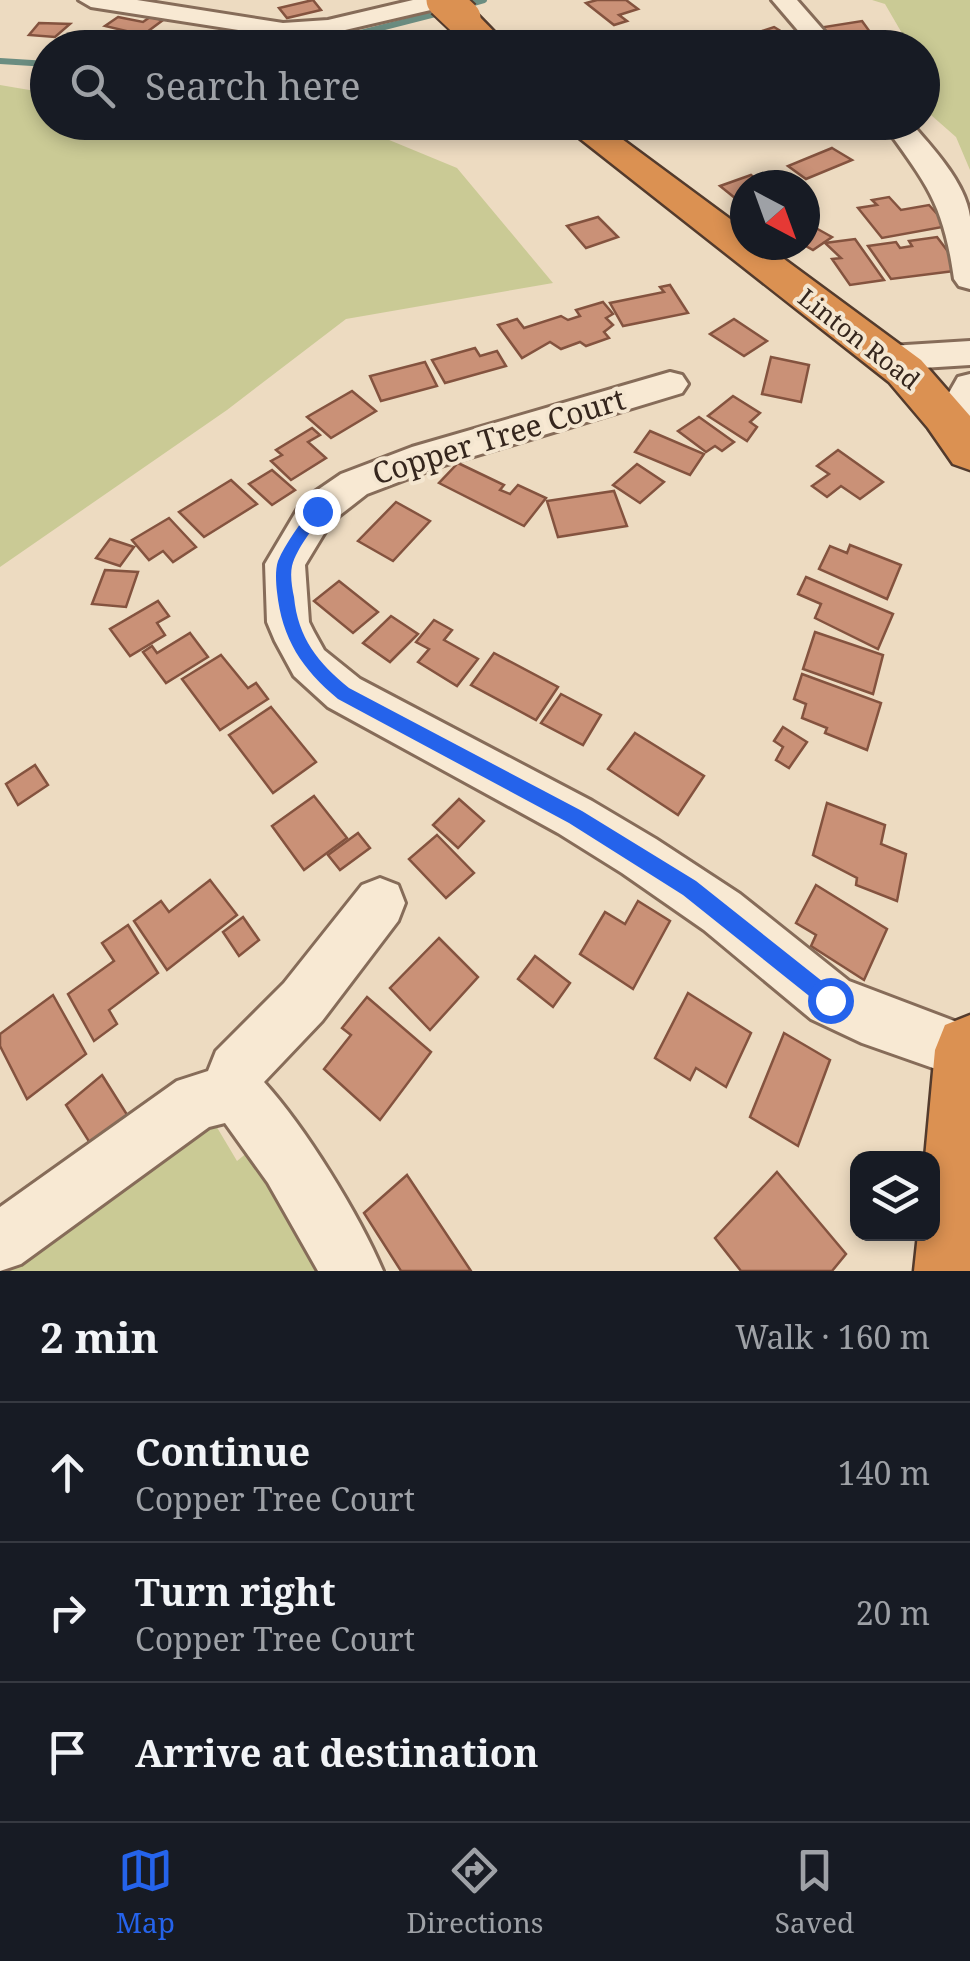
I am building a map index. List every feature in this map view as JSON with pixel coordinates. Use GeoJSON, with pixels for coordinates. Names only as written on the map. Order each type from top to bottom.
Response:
{"type":"FeatureCollection","features":[{"type":"Feature","properties":{"kind":"highway"},"geometry":{"type":"LineString","coordinates":[[451,6],[476,30]]}},
{"type":"Feature","properties":{"kind":"highway","name":"Linton Road"},"geometry":{"type":"LineString","coordinates":[[599,140],[890,358],[962,418]]}},
{"type":"Feature","properties":{"kind":"highway"},"geometry":{"type":"LineString","coordinates":[[954,1271],[970,1052]]}},
{"type":"Feature","properties":{"kind":"street"},"geometry":{"type":"LineString","coordinates":[[91,0],[215,22],[305,30],[451,6]]}},
{"type":"Feature","properties":{"kind":"street"},"geometry":{"type":"LineString","coordinates":[[784,0],[811,30]]}},
{"type":"Feature","properties":{"kind":"street"},"geometry":{"type":"LineString","coordinates":[[910,140],[948,192],[964,236],[960,282]]}},
{"type":"Feature","properties":{"kind":"street"},"geometry":{"type":"LineString","coordinates":[[890,358],[970,353]]}},
{"type":"Feature","properties":{"kind":"street","name":"Copper Tree Court"},"geometry":{"type":"LineString","coordinates":[[670,384],[388,470],[338,494],[317,511],[285,564],[288,622],[296,641],[309,663],[344,694],[575,817],[656,866],[722,912],[830,1000],[862,1016],[970,1052]]}},
{"type":"Feature","properties":{"kind":"street"},"geometry":{"type":"LineString","coordinates":[[226,1095],[236,1071],[303,1002],[380,903]]}},
{"type":"Feature","properties":{"kind":"street"},"geometry":{"type":"LineString","coordinates":[[0,1243],[196,1102],[226,1095],[240,1098],[250,1108],[288,1163],[352,1271]]}},
{"type":"Feature","properties":{"kind":"green space"},"geometry":{"type":"Polygon","coordinates":[[[872,0],[970,0],[970,170],[956,137],[940,123],[940,30],[900,30],[885,4],[872,0]]]}},
{"type":"Feature","properties":{"kind":"green space"},"geometry":{"type":"Polygon","coordinates":[[[0,85],[30,90],[30,140],[389,140],[457,168],[553,283],[346,319],[227,410],[0,567],[0,85]]]}},
{"type":"Feature","properties":{"kind":"green space"},"geometry":{"type":"Polygon","coordinates":[[[212,1119],[237,1161],[248,1152],[316,1271],[0,1271],[0,1257],[212,1119]]]}},
{"type":"Feature","properties":{"kind":"building"},"geometry":{"type":"Polygon","coordinates":[[[313,0],[321,10],[287,18],[279,8],[313,0]]]}},
{"type":"Feature","properties":{"kind":"building"},"geometry":{"type":"Polygon","coordinates":[[[626,0],[638,9],[619,15],[627,21],[614,25],[586,3],[626,0]]]}},
{"type":"Feature","properties":{"kind":"building"},"geometry":{"type":"Polygon","coordinates":[[[118,17],[143,22],[150,17],[163,20],[150,30],[105,26],[118,17]]]}},
{"type":"Feature","properties":{"kind":"building"},"geometry":{"type":"Polygon","coordinates":[[[862,21],[869,30],[820,30],[862,21]]]}},
{"type":"Feature","properties":{"kind":"building"},"geometry":{"type":"Polygon","coordinates":[[[39,23],[70,24],[63,30],[33,30],[39,23]]]}},
{"type":"Feature","properties":{"kind":"building"},"geometry":{"type":"Polygon","coordinates":[[[832,148],[852,160],[820,173],[820,170],[794,170],[788,166],[832,148]]]}},
{"type":"Feature","properties":{"kind":"building"},"geometry":{"type":"Polygon","coordinates":[[[889,197],[901,210],[929,205],[948,226],[882,238],[858,208],[877,205],[872,200],[889,197]]]}},
{"type":"Feature","properties":{"kind":"building"},"geometry":{"type":"Polygon","coordinates":[[[598,217],[618,237],[586,248],[567,226],[598,217]]]}},
{"type":"Feature","properties":{"kind":"building"},"geometry":{"type":"Polygon","coordinates":[[[820,230],[832,237],[820,245],[820,230]]]}},
{"type":"Feature","properties":{"kind":"building"},"geometry":{"type":"Polygon","coordinates":[[[937,237],[962,270],[891,279],[868,246],[896,242],[900,248],[912,246],[909,241],[937,237]]]}},
{"type":"Feature","properties":{"kind":"building"},"geometry":{"type":"Polygon","coordinates":[[[855,239],[884,280],[850,285],[832,259],[841,258],[825,243],[855,239]]]}},
{"type":"Feature","properties":{"kind":"building"},"geometry":{"type":"Polygon","coordinates":[[[670,285],[688,313],[623,326],[610,303],[664,292],[660,287],[670,285]]]}},
{"type":"Feature","properties":{"kind":"building"},"geometry":{"type":"Polygon","coordinates":[[[603,302],[613,314],[606,318],[613,325],[604,332],[609,338],[586,346],[580,342],[561,349],[550,342],[522,358],[498,325],[517,319],[524,328],[561,316],[568,320],[580,316],[576,310],[603,302]]]}},
{"type":"Feature","properties":{"kind":"building"},"geometry":{"type":"Polygon","coordinates":[[[734,319],[767,341],[744,356],[710,334],[734,319]]]}},
{"type":"Feature","properties":{"kind":"building"},"geometry":{"type":"Polygon","coordinates":[[[475,348],[480,356],[497,351],[506,366],[445,383],[432,360],[475,348]]]}},
{"type":"Feature","properties":{"kind":"building"},"geometry":{"type":"Polygon","coordinates":[[[771,357],[809,365],[801,402],[762,394],[771,357]]]}},
{"type":"Feature","properties":{"kind":"building"},"geometry":{"type":"Polygon","coordinates":[[[425,362],[437,386],[381,401],[370,376],[425,362]]]}},
{"type":"Feature","properties":{"kind":"building"},"geometry":{"type":"Polygon","coordinates":[[[352,391],[376,411],[331,438],[307,417],[352,391]]]}},
{"type":"Feature","properties":{"kind":"building"},"geometry":{"type":"Polygon","coordinates":[[[733,396],[760,413],[750,422],[757,427],[747,441],[708,416],[733,396]]]}},
{"type":"Feature","properties":{"kind":"building"},"geometry":{"type":"Polygon","coordinates":[[[699,417],[734,442],[722,451],[715,446],[706,452],[678,431],[699,417]]]}},
{"type":"Feature","properties":{"kind":"building"},"geometry":{"type":"Polygon","coordinates":[[[312,428],[320,435],[308,442],[326,458],[291,480],[271,461],[282,455],[276,450],[312,428]]]}},
{"type":"Feature","properties":{"kind":"building"},"geometry":{"type":"Polygon","coordinates":[[[650,431],[704,454],[690,475],[635,452],[650,431]]]}},
{"type":"Feature","properties":{"kind":"building"},"geometry":{"type":"Polygon","coordinates":[[[838,450],[883,482],[860,499],[841,486],[827,497],[812,486],[829,474],[817,466],[838,450]]]}},
{"type":"Feature","properties":{"kind":"building"},"geometry":{"type":"Polygon","coordinates":[[[458,463],[504,485],[500,490],[510,494],[518,485],[546,498],[524,526],[439,483],[458,463]]]}},
{"type":"Feature","properties":{"kind":"building"},"geometry":{"type":"Polygon","coordinates":[[[637,464],[664,482],[640,503],[613,485],[637,464]]]}},
{"type":"Feature","properties":{"kind":"building"},"geometry":{"type":"Polygon","coordinates":[[[272,470],[295,490],[272,505],[249,484],[272,470]]]}},
{"type":"Feature","properties":{"kind":"building"},"geometry":{"type":"Polygon","coordinates":[[[231,480],[257,504],[204,537],[179,512],[231,480]]]}},
{"type":"Feature","properties":{"kind":"building"},"geometry":{"type":"Polygon","coordinates":[[[614,491],[627,526],[558,537],[547,501],[614,491]]]}},
{"type":"Feature","properties":{"kind":"building"},"geometry":{"type":"Polygon","coordinates":[[[396,502],[430,521],[393,561],[358,541],[396,502]]]}},
{"type":"Feature","properties":{"kind":"building"},"geometry":{"type":"Polygon","coordinates":[[[169,518],[196,547],[173,562],[163,551],[149,560],[132,540],[169,518]]]}},
{"type":"Feature","properties":{"kind":"building"},"geometry":{"type":"Polygon","coordinates":[[[110,539],[134,547],[120,566],[96,558],[110,539]]]}},
{"type":"Feature","properties":{"kind":"building"},"geometry":{"type":"Polygon","coordinates":[[[850,545],[901,565],[887,599],[819,569],[830,546],[847,553],[850,545]]]}},
{"type":"Feature","properties":{"kind":"building"},"geometry":{"type":"Polygon","coordinates":[[[105,570],[138,572],[126,607],[92,604],[105,570]]]}},
{"type":"Feature","properties":{"kind":"building"},"geometry":{"type":"Polygon","coordinates":[[[806,577],[893,614],[878,649],[815,618],[821,604],[798,594],[806,577]]]}},
{"type":"Feature","properties":{"kind":"building"},"geometry":{"type":"Polygon","coordinates":[[[339,581],[378,612],[353,633],[314,601],[339,581]]]}},
{"type":"Feature","properties":{"kind":"building"},"geometry":{"type":"Polygon","coordinates":[[[158,601],[169,616],[157,623],[165,635],[130,656],[110,629],[158,601]]]}},
{"type":"Feature","properties":{"kind":"building"},"geometry":{"type":"Polygon","coordinates":[[[391,616],[418,634],[390,662],[363,643],[391,616]]]}},
{"type":"Feature","properties":{"kind":"building"},"geometry":{"type":"Polygon","coordinates":[[[434,620],[452,630],[444,640],[478,659],[457,686],[418,662],[429,649],[416,642],[434,620]]]}},
{"type":"Feature","properties":{"kind":"building"},"geometry":{"type":"Polygon","coordinates":[[[815,632],[883,655],[873,694],[803,669],[815,632]]]}},
{"type":"Feature","properties":{"kind":"building"},"geometry":{"type":"Polygon","coordinates":[[[190,633],[208,657],[166,683],[143,652],[152,646],[157,653],[190,633]]]}},
{"type":"Feature","properties":{"kind":"building"},"geometry":{"type":"Polygon","coordinates":[[[494,653],[558,687],[536,720],[471,685],[494,653]]]}},
{"type":"Feature","properties":{"kind":"building"},"geometry":{"type":"Polygon","coordinates":[[[221,655],[248,688],[256,683],[268,699],[220,730],[182,679],[221,655]]]}},
{"type":"Feature","properties":{"kind":"building"},"geometry":{"type":"Polygon","coordinates":[[[802,674],[881,703],[867,750],[825,733],[827,728],[802,718],[806,704],[794,699],[802,674]]]}},
{"type":"Feature","properties":{"kind":"building"},"geometry":{"type":"Polygon","coordinates":[[[561,694],[601,715],[583,745],[541,723],[561,694]]]}},
{"type":"Feature","properties":{"kind":"building"},"geometry":{"type":"Polygon","coordinates":[[[271,707],[316,762],[273,793],[229,735],[271,707]]]}},
{"type":"Feature","properties":{"kind":"building"},"geometry":{"type":"Polygon","coordinates":[[[783,727],[807,742],[789,768],[776,760],[783,747],[774,741],[783,727]]]}},
{"type":"Feature","properties":{"kind":"building"},"geometry":{"type":"Polygon","coordinates":[[[635,733],[704,776],[678,815],[608,769],[635,733]]]}},
{"type":"Feature","properties":{"kind":"building"},"geometry":{"type":"Polygon","coordinates":[[[35,765],[48,785],[18,805],[6,784],[35,765]]]}},
{"type":"Feature","properties":{"kind":"building"},"geometry":{"type":"Polygon","coordinates":[[[314,796],[347,838],[304,870],[272,826],[314,796]]]}},
{"type":"Feature","properties":{"kind":"building"},"geometry":{"type":"Polygon","coordinates":[[[459,799],[484,821],[458,848],[433,825],[459,799]]]}},
{"type":"Feature","properties":{"kind":"building"},"geometry":{"type":"Polygon","coordinates":[[[827,803],[885,825],[881,844],[906,854],[897,901],[856,885],[857,878],[813,855],[827,803]]]}},
{"type":"Feature","properties":{"kind":"building"},"geometry":{"type":"Polygon","coordinates":[[[358,833],[370,848],[340,870],[328,855],[358,833]]]}},
{"type":"Feature","properties":{"kind":"building"},"geometry":{"type":"Polygon","coordinates":[[[437,835],[474,873],[446,898],[409,859],[437,835]]]}},
{"type":"Feature","properties":{"kind":"building"},"geometry":{"type":"Polygon","coordinates":[[[210,880],[237,915],[167,970],[134,921],[161,901],[169,912],[210,880]]]}},
{"type":"Feature","properties":{"kind":"building"},"geometry":{"type":"Polygon","coordinates":[[[816,885],[887,929],[864,980],[811,946],[816,935],[796,923],[816,885]]]}},
{"type":"Feature","properties":{"kind":"building"},"geometry":{"type":"Polygon","coordinates":[[[638,901],[670,921],[633,989],[580,954],[605,912],[625,924],[638,901]]]}},
{"type":"Feature","properties":{"kind":"building"},"geometry":{"type":"Polygon","coordinates":[[[243,917],[259,940],[239,956],[223,932],[243,917]]]}},
{"type":"Feature","properties":{"kind":"building"},"geometry":{"type":"Polygon","coordinates":[[[128,925],[158,973],[109,1010],[117,1024],[94,1041],[68,994],[114,961],[102,943],[128,925]]]}},
{"type":"Feature","properties":{"kind":"building"},"geometry":{"type":"Polygon","coordinates":[[[439,938],[478,977],[430,1030],[390,988],[439,938]]]}},
{"type":"Feature","properties":{"kind":"building"},"geometry":{"type":"Polygon","coordinates":[[[535,956],[570,983],[553,1007],[518,979],[535,956]]]}},
{"type":"Feature","properties":{"kind":"building"},"geometry":{"type":"Polygon","coordinates":[[[688,993],[751,1033],[726,1087],[696,1068],[690,1080],[655,1058],[688,993]]]}},
{"type":"Feature","properties":{"kind":"building"},"geometry":{"type":"Polygon","coordinates":[[[53,995],[86,1054],[27,1099],[0,1046],[0,1034],[53,995]]]}},
{"type":"Feature","properties":{"kind":"building"},"geometry":{"type":"Polygon","coordinates":[[[367,997],[431,1052],[380,1120],[324,1069],[351,1035],[342,1028],[367,997]]]}},
{"type":"Feature","properties":{"kind":"building"},"geometry":{"type":"Polygon","coordinates":[[[784,1033],[830,1060],[798,1146],[750,1117],[784,1033]]]}},
{"type":"Feature","properties":{"kind":"building"},"geometry":{"type":"Polygon","coordinates":[[[102,1075],[131,1121],[95,1151],[66,1105],[102,1075]]]}},
{"type":"Feature","properties":{"kind":"building"},"geometry":{"type":"Polygon","coordinates":[[[777,1172],[846,1254],[832,1271],[741,1271],[715,1238],[777,1172]]]}},
{"type":"Feature","properties":{"kind":"building"},"geometry":{"type":"Polygon","coordinates":[[[407,1175],[471,1271],[401,1271],[364,1213],[407,1175]]]}},
{"type":"Feature","properties":{"kind":"waterway"},"geometry":{"type":"LineString","coordinates":[[463,6],[484,0]]}},
{"type":"Feature","properties":{"kind":"waterway"},"geometry":{"type":"LineString","coordinates":[[373,30],[447,11]]}},
{"type":"Feature","properties":{"kind":"waterway"},"geometry":{"type":"LineString","coordinates":[[0,61],[30,63]]}},
{"type":"Feature","properties":{"kind":"route"},"geometry":{"type":"LineString","coordinates":[[317,511],[296,539],[285,564],[284,581],[288,622],[309,663],[322,676],[344,694],[575,817],[690,888],[830,1000]]}}]}
